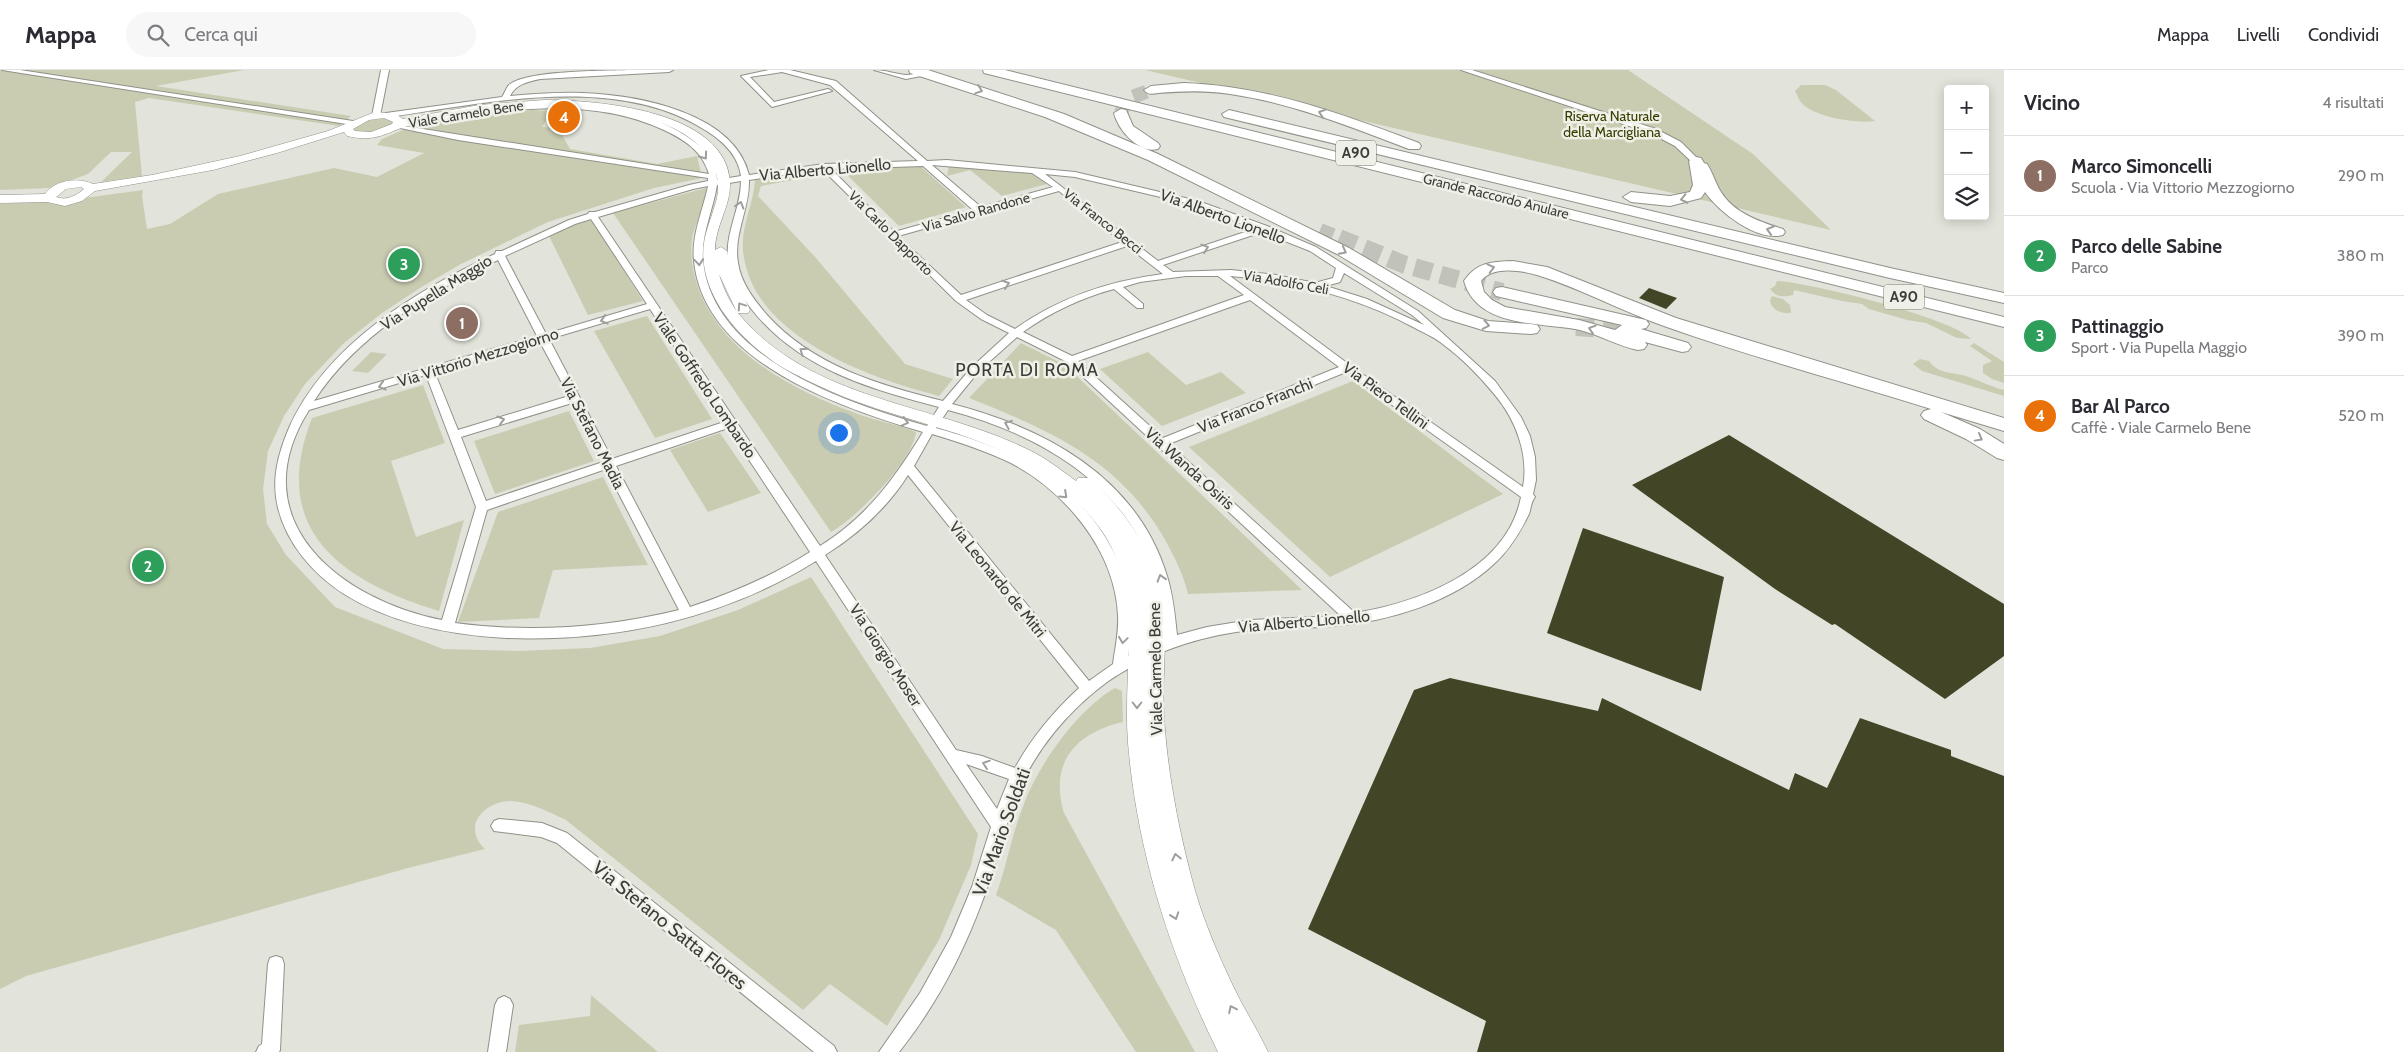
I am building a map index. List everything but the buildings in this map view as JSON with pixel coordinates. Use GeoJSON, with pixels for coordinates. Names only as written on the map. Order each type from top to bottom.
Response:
{"type":"FeatureCollection","features":[{"type":"Feature","properties":{"kind":"highway"},"geometry":{"type":"LineString","coordinates":[[945,70],[1104,104],[1244,138],[1315,151]]}},
{"type":"Feature","properties":{"kind":"highway","name":"Grande Raccordo Anulare"},"geometry":{"type":"LineString","coordinates":[[989,70],[1315,151],[1694,236]]}},
{"type":"Feature","properties":{"kind":"highway","name":"Grande Raccordo Anulare"},"geometry":{"type":"LineString","coordinates":[[1019,70],[2004,313]]}},
{"type":"Feature","properties":{"kind":"highway"},"geometry":{"type":"LineString","coordinates":[[919,73],[1045,112],[1155,152],[1320,230]]}},
{"type":"Feature","properties":{"kind":"highway"},"geometry":{"type":"LineString","coordinates":[[1176,101],[1144,91],[1190,87],[1243,92],[1292,104],[1480,169],[1606,203]]}},
{"type":"Feature","properties":{"kind":"highway","name":"Grande Raccordo Anulare"},"geometry":{"type":"LineString","coordinates":[[1214,110],[1505,181],[1606,203],[1694,236]]}},
{"type":"Feature","properties":{"kind":"highway"},"geometry":{"type":"LineString","coordinates":[[1045,112],[1154,157],[1221,189],[1343,251],[1436,308],[1456,317],[1486,326],[1506,328],[1568,327]]}},
{"type":"Feature","properties":{"kind":"highway"},"geometry":{"type":"LineString","coordinates":[[1121,112],[1123,123],[1135,136],[1239,191]]}},
{"type":"Feature","properties":{"kind":"highway"},"geometry":{"type":"LineString","coordinates":[[1368,129],[1495,166],[1655,201],[1683,199],[1697,194],[1700,185],[1696,161]]}},
{"type":"Feature","properties":{"kind":"highway"},"geometry":{"type":"LineString","coordinates":[[1696,161],[1705,171],[1713,193],[1722,204],[1735,215],[1755,225],[2004,288]]}},
{"type":"Feature","properties":{"kind":"highway"},"geometry":{"type":"LineString","coordinates":[[1694,236],[1801,262],[1890,273],[2004,298]]}},
{"type":"Feature","properties":{"kind":"highway","name":"Grande Raccordo Anulare"},"geometry":{"type":"LineString","coordinates":[[1801,262],[2004,322]]}},
{"type":"Feature","properties":{"kind":"highway"},"geometry":{"type":"LineString","coordinates":[[1638,345],[1580,325],[1522,317],[1502,311],[1481,300],[1473,288],[1472,280],[1479,272],[1494,266],[1513,266],[1534,270],[1663,320],[2004,425]]}},
{"type":"Feature","properties":{"kind":"highway"},"geometry":{"type":"LineString","coordinates":[[1890,273],[2004,303]]}},
{"type":"Feature","properties":{"kind":"highway"},"geometry":{"type":"LineString","coordinates":[[1502,292],[1661,329],[2004,425]]}},
{"type":"Feature","properties":{"kind":"highway"},"geometry":{"type":"LineString","coordinates":[[1620,330],[1682,347]]}},
{"type":"Feature","properties":{"kind":"highway"},"geometry":{"type":"LineString","coordinates":[[1820,374],[1928,414],[1973,434],[2004,453]]}},
{"type":"Feature","properties":{"kind":"street"},"geometry":{"type":"LineString","coordinates":[[6,70],[351,124]]}},
{"type":"Feature","properties":{"kind":"street"},"geometry":{"type":"LineString","coordinates":[[376,116],[385,70]]}},
{"type":"Feature","properties":{"kind":"street"},"geometry":{"type":"LineString","coordinates":[[506,98],[511,87],[533,78],[669,70]]}},
{"type":"Feature","properties":{"kind":"street"},"geometry":{"type":"LineString","coordinates":[[828,91],[772,105],[745,76],[782,70],[830,82],[980,211]]}},
{"type":"Feature","properties":{"kind":"street"},"geometry":{"type":"LineString","coordinates":[[878,70],[906,77],[919,73]]}},
{"type":"Feature","properties":{"kind":"street"},"geometry":{"type":"LineString","coordinates":[[1465,70],[1653,131],[1678,144],[1696,161]]}},
{"type":"Feature","properties":{"kind":"street","name":"Viale Carmelo Bene"},"geometry":{"type":"LineString","coordinates":[[393,119],[506,99],[582,96],[623,100],[654,106],[683,115],[697,132],[723,151],[731,163],[725,178],[723,197],[712,227],[716,238],[732,257],[736,274],[758,310],[790,342],[836,370],[891,392],[938,417],[1038,455],[1057,489],[1073,503],[1121,536],[1151,550],[1168,604],[1146,654],[1136,710],[1140,764],[1157,857],[1202,993],[1231,1052]]}},
{"type":"Feature","properties":{"kind":"street","name":"Viale Carmelo Bene"},"geometry":{"type":"LineString","coordinates":[[393,119],[413,119],[530,104],[571,104],[637,112],[697,132]]}},
{"type":"Feature","properties":{"kind":"street"},"geometry":{"type":"LineString","coordinates":[[51,195],[52,201],[63,201],[90,190],[205,168],[332,133],[351,124],[376,116],[393,119],[458,138],[725,178]]}},
{"type":"Feature","properties":{"kind":"street"},"geometry":{"type":"LineString","coordinates":[[90,190],[185,178],[331,138],[379,135],[393,119]]}},
{"type":"Feature","properties":{"kind":"street"},"geometry":{"type":"LineString","coordinates":[[351,124],[348,132],[357,136]]}},
{"type":"Feature","properties":{"kind":"street","name":"Viale Carmelo Bene"},"geometry":{"type":"LineString","coordinates":[[697,132],[704,155],[710,166],[744,190],[716,238],[713,278],[725,304],[736,320],[767,350],[792,367],[866,401],[938,417],[998,420],[1038,455],[1091,488],[1109,508],[1121,536],[1154,685],[1158,762],[1181,881],[1215,972],[1255,1052]]}},
{"type":"Feature","properties":{"kind":"street"},"geometry":{"type":"LineString","coordinates":[[894,162],[896,138]]}},
{"type":"Feature","properties":{"kind":"street","name":"Via Alberto Lionello"},"geometry":{"type":"LineString","coordinates":[[725,178],[824,166],[894,162],[944,162],[1068,174],[1156,192],[1264,228],[1341,266],[1408,308],[1488,378],[1515,416],[1528,453],[1531,476],[1522,519],[1500,551],[1481,568],[1452,586],[1406,607],[1353,619],[1246,625],[1204,634],[1146,654]]}},
{"type":"Feature","properties":{"kind":"street"},"geometry":{"type":"LineString","coordinates":[[940,177],[944,162]]}},
{"type":"Feature","properties":{"kind":"street","name":"Via Carlo Dapporto"},"geometry":{"type":"LineString","coordinates":[[824,166],[959,299],[978,314],[1016,332]]}},
{"type":"Feature","properties":{"kind":"street","name":"Via Franco Becci"},"geometry":{"type":"LineString","coordinates":[[1034,170],[1130,242],[1170,275]]}},
{"type":"Feature","properties":{"kind":"street"},"geometry":{"type":"LineString","coordinates":[[1060,188],[1068,174]]}},
{"type":"Feature","properties":{"kind":"street","name":"Via Pupella Maggio"},"geometry":{"type":"LineString","coordinates":[[725,178],[658,194],[592,214],[499,253],[421,297],[373,332],[324,381],[304,408],[288,442],[280,476],[281,504],[285,521],[302,550],[327,575],[363,599],[404,616],[447,626],[515,634],[567,634],[632,626],[687,613],[749,590],[832,546],[880,503],[909,468],[938,417]]}},
{"type":"Feature","properties":{"kind":"street","name":"Via Salvo Randone"},"geometry":{"type":"LineString","coordinates":[[892,235],[1060,188]]}},
{"type":"Feature","properties":{"kind":"street"},"geometry":{"type":"LineString","coordinates":[[0,194],[51,195]]}},
{"type":"Feature","properties":{"kind":"street"},"geometry":{"type":"LineString","coordinates":[[0,199],[51,195]]}},
{"type":"Feature","properties":{"kind":"street","name":"Viale Goffredo Lombardo"},"geometry":{"type":"LineString","coordinates":[[592,214],[651,306],[820,554]]}},
{"type":"Feature","properties":{"kind":"street"},"geometry":{"type":"LineString","coordinates":[[1158,264],[1264,228]]}},
{"type":"Feature","properties":{"kind":"street"},"geometry":{"type":"LineString","coordinates":[[959,299],[1130,242]]}},
{"type":"Feature","properties":{"kind":"street","name":"Via Stefano Madia"},"geometry":{"type":"LineString","coordinates":[[499,253],[687,613]]}},
{"type":"Feature","properties":{"kind":"street"},"geometry":{"type":"LineString","coordinates":[[1313,285],[1337,280],[1341,266]]}},
{"type":"Feature","properties":{"kind":"street","name":"Via Adolfo Celi"},"geometry":{"type":"LineString","coordinates":[[938,417],[980,366],[1016,332],[1056,306],[1115,285],[1170,275],[1220,273],[1251,275],[1313,285],[1351,295],[1380,306],[1446,341]]}},
{"type":"Feature","properties":{"kind":"street","name":"Via Piero Tellini"},"geometry":{"type":"LineString","coordinates":[[1220,273],[1347,368],[1528,497]]}},
{"type":"Feature","properties":{"kind":"street"},"geometry":{"type":"LineString","coordinates":[[1071,360],[1247,294],[1251,275]]}},
{"type":"Feature","properties":{"kind":"street"},"geometry":{"type":"LineString","coordinates":[[1115,285],[1140,306]]}},
{"type":"Feature","properties":{"kind":"street","name":"Via Vittorio Mezzogiorno"},"geometry":{"type":"LineString","coordinates":[[304,408],[651,306]]}},
{"type":"Feature","properties":{"kind":"street","name":"Via Wanda Osiris"},"geometry":{"type":"LineString","coordinates":[[1016,332],[1071,360],[1163,442],[1353,619]]}},
{"type":"Feature","properties":{"kind":"street","name":"Via Franco Franchi"},"geometry":{"type":"LineString","coordinates":[[1163,442],[1347,368]]}},
{"type":"Feature","properties":{"kind":"street"},"geometry":{"type":"LineString","coordinates":[[814,378],[836,370]]}},
{"type":"Feature","properties":{"kind":"street"},"geometry":{"type":"LineString","coordinates":[[430,372],[482,507],[447,626]]}},
{"type":"Feature","properties":{"kind":"street"},"geometry":{"type":"LineString","coordinates":[[454,435],[574,398]]}},
{"type":"Feature","properties":{"kind":"street"},"geometry":{"type":"LineString","coordinates":[[482,507],[732,423]]}},
{"type":"Feature","properties":{"kind":"street","name":"Via Leonardo de Mitri"},"geometry":{"type":"LineString","coordinates":[[909,468],[1088,689]]}},
{"type":"Feature","properties":{"kind":"street","name":"Via Giorgio Moser"},"geometry":{"type":"LineString","coordinates":[[820,554],[999,826]]}},
{"type":"Feature","properties":{"kind":"street","name":"Via Mario Soldati"},"geometry":{"type":"LineString","coordinates":[[888,1052],[917,1016],[958,942],[982,882],[999,826],[1018,776],[1049,728],[1088,689],[1146,654]]}},
{"type":"Feature","properties":{"kind":"street"},"geometry":{"type":"LineString","coordinates":[[953,755],[976,760],[1018,776]]}},
{"type":"Feature","properties":{"kind":"street","name":"Via Stefano Satta Flores"},"geometry":{"type":"LineString","coordinates":[[500,826],[542,830],[562,838],[828,1052]]}},
{"type":"Feature","properties":{"kind":"street"},"geometry":{"type":"LineString","coordinates":[[265,1052],[271,1050],[276,964]]}},
{"type":"Feature","properties":{"kind":"street"},"geometry":{"type":"LineString","coordinates":[[497,1052],[504,1005]]}},
{"type":"Feature","properties":{"kind":"green space"},"geometry":{"type":"Polygon","coordinates":[[[0,70],[244,70],[156,86],[351,116],[339,126],[149,98],[135,102],[142,176],[101,182],[132,152],[111,152],[88,174],[49,188],[0,190],[0,70]]]}},
{"type":"Feature","properties":{"kind":"green space","name":"Riserva Naturale della Marcigliana"},"geometry":{"type":"Polygon","coordinates":[[[1145,70],[1628,70],[1753,154],[1831,230],[1145,70]]]}},
{"type":"Feature","properties":{"kind":"green space"},"geometry":{"type":"Polygon","coordinates":[[[1801,85],[1825,85],[1836,90],[1875,121],[1846,120],[1814,111],[1800,101],[1795,91],[1801,85]]]}},
{"type":"Feature","properties":{"kind":"green space"},"geometry":{"type":"Polygon","coordinates":[[[531,110],[552,111],[542,127],[558,128],[570,149],[657,164],[697,156],[702,178],[654,188],[548,222],[461,264],[423,286],[382,313],[344,343],[305,384],[284,416],[268,451],[263,489],[267,524],[286,555],[335,607],[443,649],[519,651],[590,648],[660,636],[738,610],[811,577],[978,834],[971,865],[939,940],[887,1026],[830,984],[803,1010],[566,820],[532,805],[511,801],[492,805],[479,817],[475,832],[478,841],[485,849],[408,868],[26,976],[0,989],[0,204],[77,199],[143,190],[142,196],[147,229],[170,224],[218,194],[334,168],[377,177],[424,153],[377,145],[382,139],[412,126],[531,110]]]}},
{"type":"Feature","properties":{"kind":"green space"},"geometry":{"type":"Polygon","coordinates":[[[382,118],[394,122],[375,134],[354,131],[353,129],[363,121],[382,118]]]}},
{"type":"Feature","properties":{"kind":"green space"},"geometry":{"type":"Polygon","coordinates":[[[949,165],[1031,172],[1047,184],[1002,196],[970,170],[947,176],[949,165]]]}},
{"type":"Feature","properties":{"kind":"green space"},"geometry":{"type":"Polygon","coordinates":[[[920,166],[966,207],[899,226],[841,169],[920,166]]]}},
{"type":"Feature","properties":{"kind":"green space"},"geometry":{"type":"Polygon","coordinates":[[[813,171],[815,174],[806,177],[803,173],[796,175],[798,179],[761,186],[758,196],[816,258],[905,364],[953,379],[939,396],[880,378],[848,365],[817,348],[790,329],[767,307],[751,280],[743,250],[743,241],[755,179],[813,171]]]}},
{"type":"Feature","properties":{"kind":"green space"},"geometry":{"type":"Polygon","coordinates":[[[706,188],[705,199],[692,239],[693,269],[702,296],[716,321],[734,342],[780,378],[806,392],[858,414],[916,432],[913,444],[905,458],[882,488],[854,515],[831,532],[613,213],[706,188]]]}},
{"type":"Feature","properties":{"kind":"green space"},"geometry":{"type":"Polygon","coordinates":[[[587,219],[593,222],[643,301],[588,315],[548,234],[587,219]]]}},
{"type":"Feature","properties":{"kind":"green space"},"geometry":{"type":"Polygon","coordinates":[[[1777,281],[1847,294],[1878,302],[1937,321],[1971,339],[1957,338],[1926,323],[1907,320],[1869,309],[1862,304],[1794,290],[1793,295],[1778,295],[1770,289],[1775,286],[1777,281]]]}},
{"type":"Feature","properties":{"kind":"green space"},"geometry":{"type":"Polygon","coordinates":[[[1772,296],[1783,299],[1790,305],[1791,313],[1780,312],[1775,309],[1770,301],[1772,296]]]}},
{"type":"Feature","properties":{"kind":"green space"},"geometry":{"type":"Polygon","coordinates":[[[647,316],[712,419],[655,438],[594,331],[647,316]]]}},
{"type":"Feature","properties":{"kind":"green space"},"geometry":{"type":"Polygon","coordinates":[[[1021,343],[1065,365],[1302,590],[1188,594],[1175,558],[1146,511],[1125,487],[1103,467],[1079,450],[1027,422],[969,398],[1021,343]]]}},
{"type":"Feature","properties":{"kind":"green space"},"geometry":{"type":"Polygon","coordinates":[[[1974,343],[2004,362],[2004,383],[1992,379],[1983,373],[1983,365],[1992,361],[1970,346],[1974,343]]]}},
{"type":"Feature","properties":{"kind":"green space"},"geometry":{"type":"Polygon","coordinates":[[[371,352],[387,354],[368,373],[352,371],[371,352]]]}},
{"type":"Feature","properties":{"kind":"green space"},"geometry":{"type":"Polygon","coordinates":[[[1148,352],[1186,385],[1221,372],[1246,393],[1162,426],[1100,369],[1148,352]]]}},
{"type":"Feature","properties":{"kind":"green space"},"geometry":{"type":"Polygon","coordinates":[[[1920,359],[1929,361],[1937,368],[1946,372],[1966,376],[2004,390],[2004,396],[1922,371],[1913,364],[1920,359]]]}},
{"type":"Feature","properties":{"kind":"green space"},"geometry":{"type":"Polygon","coordinates":[[[1353,381],[1503,494],[1330,577],[1189,447],[1353,381]]]}},
{"type":"Feature","properties":{"kind":"green space"},"geometry":{"type":"Polygon","coordinates":[[[423,385],[445,443],[391,461],[416,537],[464,520],[439,611],[404,599],[372,584],[344,566],[322,545],[307,520],[300,491],[301,457],[312,418],[423,385]]]}},
{"type":"Feature","properties":{"kind":"green space"},"geometry":{"type":"Polygon","coordinates":[[[569,411],[594,461],[495,494],[474,441],[569,411]]]}},
{"type":"Feature","properties":{"kind":"green space"},"geometry":{"type":"Polygon","coordinates":[[[720,433],[761,493],[708,512],[670,450],[720,433]]]}},
{"type":"Feature","properties":{"kind":"green space"},"geometry":{"type":"Polygon","coordinates":[[[603,477],[648,565],[553,570],[539,618],[458,622],[498,512],[603,477]]]}},
{"type":"Feature","properties":{"kind":"green space"},"geometry":{"type":"Polygon","coordinates":[[[1115,688],[1122,691],[1123,722],[1106,727],[1079,742],[1063,765],[1060,779],[1060,795],[1064,813],[1195,1052],[1136,1052],[1056,930],[996,895],[1020,815],[1039,772],[1073,724],[1101,698],[1115,688]]]}},
{"type":"Feature","properties":{"kind":"green space"},"geometry":{"type":"Polygon","coordinates":[[[591,995],[658,1052],[515,1052],[519,1025],[590,1016],[591,995]]]}},
{"type":"Feature","properties":{"kind":"tunnel"},"geometry":{"type":"LineString","coordinates":[[1121,113],[1127,99],[1151,90]]}},
{"type":"Feature","properties":{"kind":"tunnel"},"geometry":{"type":"LineString","coordinates":[[1320,230],[1342,239]]}},
{"type":"Feature","properties":{"kind":"tunnel"},"geometry":{"type":"LineString","coordinates":[[1339,238],[1403,264],[1502,292]]}},
{"type":"Feature","properties":{"kind":"tunnel"},"geometry":{"type":"LineString","coordinates":[[1576,327],[1621,330]]}},
{"type":"Feature","properties":{"kind":"place","name":"Bar Al Parco"},"geometry":{"type":"Point","coordinates":[564,117]}},
{"type":"Feature","properties":{"kind":"place","name":"Pattinaggio"},"geometry":{"type":"Point","coordinates":[404,264]}},
{"type":"Feature","properties":{"kind":"place","name":"Marco Simoncelli"},"geometry":{"type":"Point","coordinates":[462,323]}},
{"type":"Feature","properties":{"kind":"place","name":"Parco delle Sabine"},"geometry":{"type":"Point","coordinates":[148,566]}},
{"type":"Feature","properties":{"kind":"district","name":"PORTA DI ROMA"},"geometry":{"type":"Point","coordinates":[1027,370]}}]}
